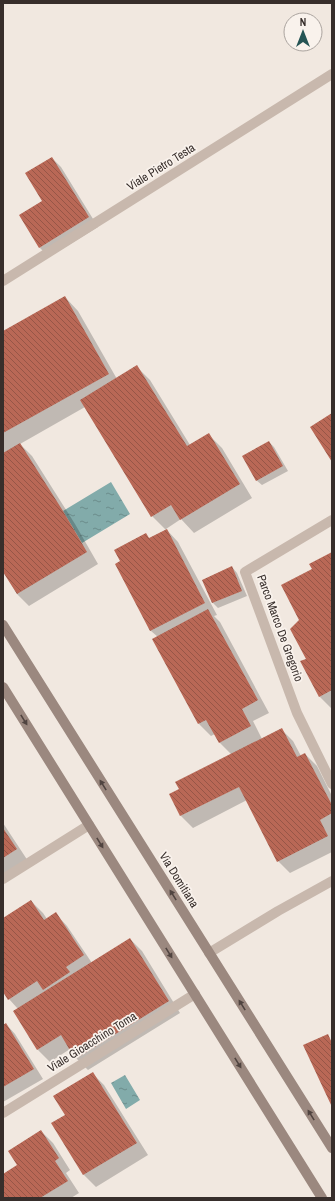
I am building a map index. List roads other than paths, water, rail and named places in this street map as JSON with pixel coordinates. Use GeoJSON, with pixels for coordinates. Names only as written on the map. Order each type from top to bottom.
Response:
{"type":"FeatureCollection","features":[{"type":"Feature","properties":{"kind":"main road","name":"Via Domitiana"},"geometry":{"type":"LineString","coordinates":[[3,626],[332,1148]]}},
{"type":"Feature","properties":{"kind":"main road"},"geometry":{"type":"LineString","coordinates":[[3,687],[322,1198]]}},
{"type":"Feature","properties":{"kind":"street","name":"Viale Pietro Testa"},"geometry":{"type":"LineString","coordinates":[[3,281],[332,74]]}},
{"type":"Feature","properties":{"kind":"street","name":"Parco Marco De Gregorio"},"geometry":{"type":"LineString","coordinates":[[332,520],[246,572],[297,713],[332,784]]}},
{"type":"Feature","properties":{"kind":"street"},"geometry":{"type":"LineString","coordinates":[[3,879],[89,825]]}},
{"type":"Feature","properties":{"kind":"street"},"geometry":{"type":"LineString","coordinates":[[209,953],[278,911],[332,881]]}},
{"type":"Feature","properties":{"kind":"street","name":"Viale Gioacchino Toma"},"geometry":{"type":"LineString","coordinates":[[3,1113],[194,994]]}},
{"type":"Feature","properties":{"kind":"water"},"geometry":{"type":"Polygon","coordinates":[[[111,482],[130,514],[82,543],[63,511],[111,482]]]}},
{"type":"Feature","properties":{"kind":"water"},"geometry":{"type":"Polygon","coordinates":[[[125,1075],[140,1100],[126,1109],[111,1083],[125,1075]]]}}]}
